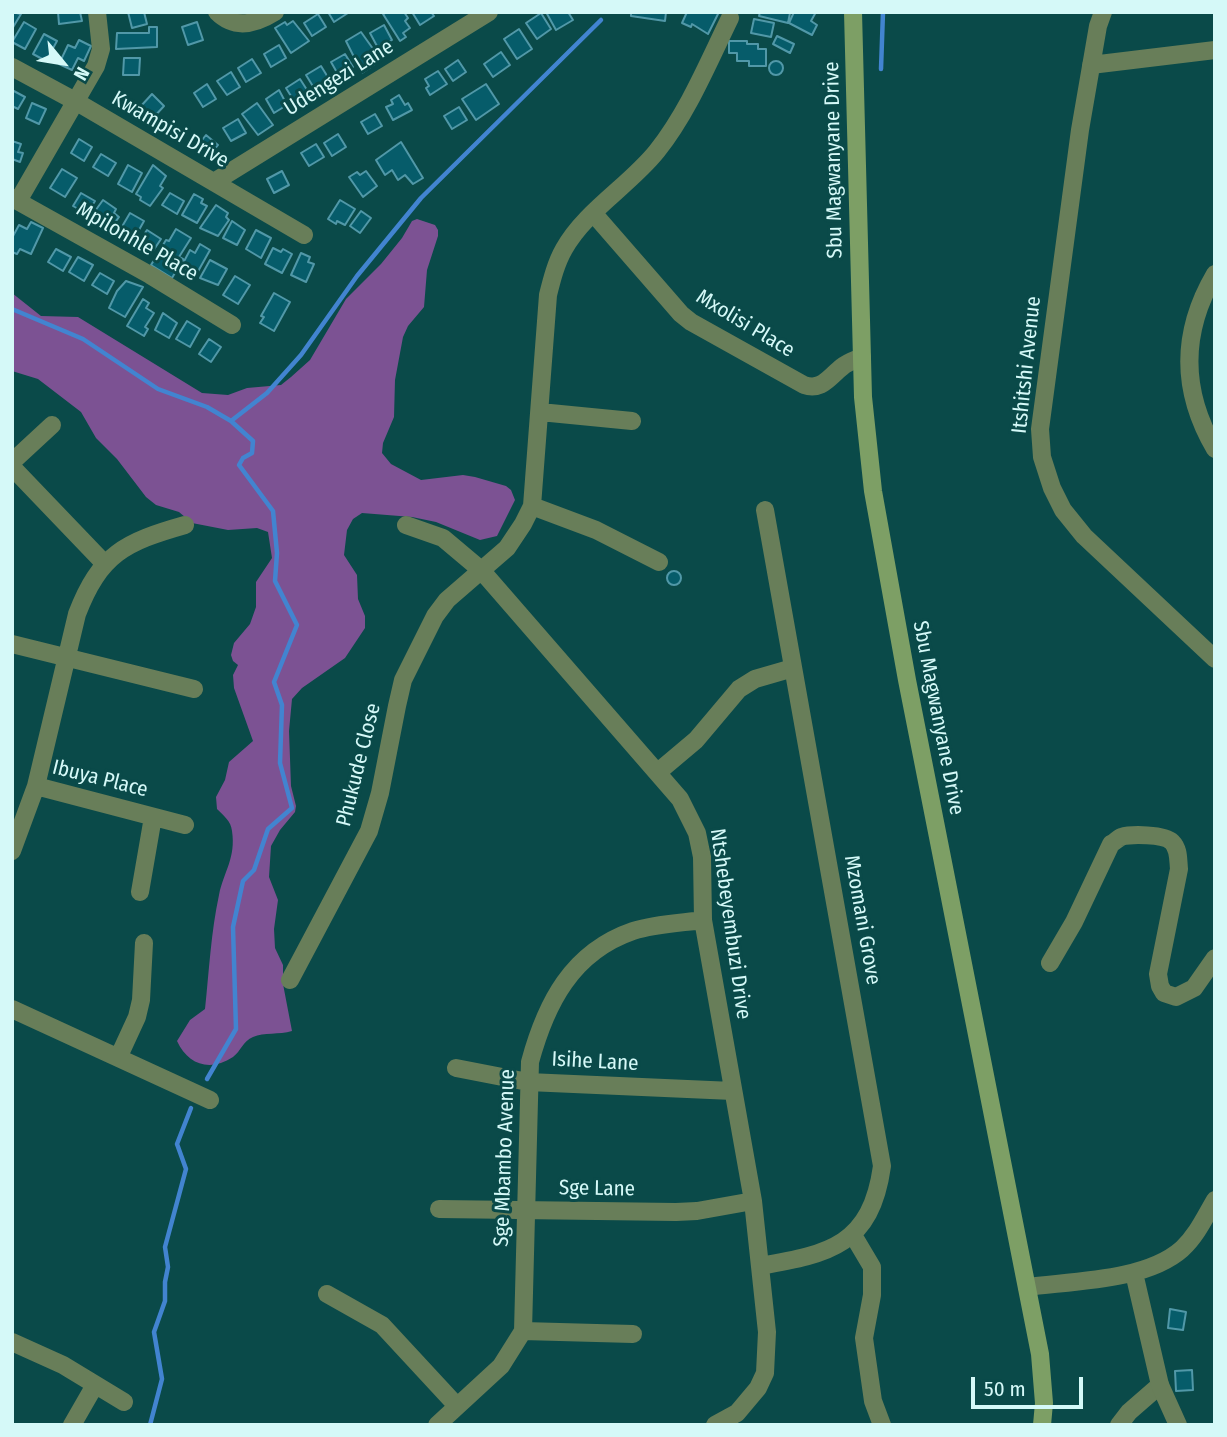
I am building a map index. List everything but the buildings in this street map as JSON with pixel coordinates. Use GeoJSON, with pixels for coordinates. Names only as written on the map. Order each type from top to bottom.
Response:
{"type":"FeatureCollection","features":[{"type":"Feature","properties":{"kind":"main road","name":"Sbu Magwanyane Drive"},"geometry":{"type":"LineString","coordinates":[[853,12],[863,397],[873,491],[910,694],[1040,1354],[1044,1403],[1042,1425]]}},
{"type":"Feature","properties":{"kind":"street","name":"Mpilonhle Place"},"geometry":{"type":"LineString","coordinates":[[97,12],[101,49],[96,66],[15,200],[150,275],[232,325]]}},
{"type":"Feature","properties":{"kind":"street"},"geometry":{"type":"LineString","coordinates":[[217,12],[229,21],[243,24],[258,22],[275,12]]}},
{"type":"Feature","properties":{"kind":"street","name":"Udengezi Lane"},"geometry":{"type":"LineString","coordinates":[[214,182],[489,12]]}},
{"type":"Feature","properties":{"kind":"street","name":"Itshitshi Avenue"},"geometry":{"type":"LineString","coordinates":[[1103,12],[1080,130],[1040,429],[1042,457],[1052,488],[1063,510],[1084,536],[1215,659]]}},
{"type":"Feature","properties":{"kind":"street"},"geometry":{"type":"LineString","coordinates":[[481,570],[507,548],[531,506],[548,295],[564,249],[572,236],[647,162],[668,135],[687,104],[730,18]]}},
{"type":"Feature","properties":{"kind":"street"},"geometry":{"type":"LineString","coordinates":[[1091,65],[1215,50]]}},
{"type":"Feature","properties":{"kind":"street","name":"Kwampisi Drive"},"geometry":{"type":"LineString","coordinates":[[12,67],[304,235]]}},
{"type":"Feature","properties":{"kind":"street","name":"Mxolisi Place"},"geometry":{"type":"LineString","coordinates":[[594,214],[681,314],[804,385],[812,388],[819,386],[844,365],[862,357]]}},
{"type":"Feature","properties":{"kind":"street"},"geometry":{"type":"LineString","coordinates":[[1215,274],[1201,297],[1193,331],[1189,369],[1198,416],[1215,449]]}},
{"type":"Feature","properties":{"kind":"street"},"geometry":{"type":"LineString","coordinates":[[540,412],[632,421]]}},
{"type":"Feature","properties":{"kind":"street"},"geometry":{"type":"LineString","coordinates":[[52,425],[12,465],[104,563]]}},
{"type":"Feature","properties":{"kind":"street"},"geometry":{"type":"LineString","coordinates":[[531,506],[596,530],[659,562]]}},
{"type":"Feature","properties":{"kind":"street","name":"Mzomani Grove"},"geometry":{"type":"LineString","coordinates":[[760,1266],[807,1258],[834,1248],[853,1235],[866,1217],[878,1190],[882,1166],[765,510]]}},
{"type":"Feature","properties":{"kind":"street"},"geometry":{"type":"LineString","coordinates":[[14,845],[36,786],[84,594],[104,563],[141,540],[185,525]]}},
{"type":"Feature","properties":{"kind":"street","name":"Ntshebeyembuzi Drive"},"geometry":{"type":"LineString","coordinates":[[407,525],[443,538],[481,570],[658,772],[680,799],[697,833],[702,857],[703,920],[752,1201],[767,1332],[765,1373],[750,1400],[737,1413],[715,1425]]}},
{"type":"Feature","properties":{"kind":"street","name":"Phukude Close"},"geometry":{"type":"LineString","coordinates":[[290,980],[369,831],[380,793],[403,680],[435,615],[447,600],[481,570]]}},
{"type":"Feature","properties":{"kind":"street"},"geometry":{"type":"LineString","coordinates":[[12,644],[194,689]]}},
{"type":"Feature","properties":{"kind":"street"},"geometry":{"type":"LineString","coordinates":[[658,772],[696,740],[739,689],[755,679],[793,668]]}},
{"type":"Feature","properties":{"kind":"street","name":"Ibuya Place"},"geometry":{"type":"LineString","coordinates":[[36,786],[185,825]]}},
{"type":"Feature","properties":{"kind":"street","name":"Ibuya Place"},"geometry":{"type":"LineString","coordinates":[[140,892],[153,817]]}},
{"type":"Feature","properties":{"kind":"street"},"geometry":{"type":"LineString","coordinates":[[1050,963],[1074,922],[1111,844],[1120,837],[1156,836],[1173,842],[1178,852],[1179,869],[1158,974],[1160,986],[1169,996],[1184,995],[1203,978],[1214,960]]}},
{"type":"Feature","properties":{"kind":"street","name":"Sge Mbambo Avenue"},"geometry":{"type":"LineString","coordinates":[[523,1331],[528,1082],[537,1037],[553,999],[586,956],[609,941],[635,930],[703,920]]}},
{"type":"Feature","properties":{"kind":"street"},"geometry":{"type":"LineString","coordinates":[[119,1056],[137,1017],[141,1000],[144,943]]}},
{"type":"Feature","properties":{"kind":"street"},"geometry":{"type":"LineString","coordinates":[[12,1009],[210,1100]]}},
{"type":"Feature","properties":{"kind":"street","name":"Isihe Lane"},"geometry":{"type":"LineString","coordinates":[[456,1068],[528,1082],[733,1091]]}},
{"type":"Feature","properties":{"kind":"street"},"geometry":{"type":"LineString","coordinates":[[1027,1287],[1134,1273],[1160,1262],[1181,1250],[1196,1233],[1215,1200]]}},
{"type":"Feature","properties":{"kind":"street","name":"Sge Lane"},"geometry":{"type":"LineString","coordinates":[[439,1209],[676,1212],[698,1211],[752,1201]]}},
{"type":"Feature","properties":{"kind":"street"},"geometry":{"type":"LineString","coordinates":[[853,1235],[872,1267],[872,1295],[864,1338],[873,1401],[881,1425]]}},
{"type":"Feature","properties":{"kind":"street"},"geometry":{"type":"LineString","coordinates":[[1134,1273],[1160,1385],[1178,1425]]}},
{"type":"Feature","properties":{"kind":"street"},"geometry":{"type":"LineString","coordinates":[[327,1294],[382,1325],[457,1406]]}},
{"type":"Feature","properties":{"kind":"street"},"geometry":{"type":"LineString","coordinates":[[437,1425],[501,1366],[523,1331],[633,1334]]}},
{"type":"Feature","properties":{"kind":"street"},"geometry":{"type":"LineString","coordinates":[[12,1342],[37,1351],[124,1402]]}},
{"type":"Feature","properties":{"kind":"street"},"geometry":{"type":"LineString","coordinates":[[72,1425],[95,1385]]}},
{"type":"Feature","properties":{"kind":"street"},"geometry":{"type":"LineString","coordinates":[[1119,1425],[1129,1412],[1160,1385]]}},
{"type":"Feature","properties":{"kind":"shaded area"},"geometry":{"type":"Polygon","coordinates":[[[417,219],[435,225],[438,236],[427,270],[424,307],[408,326],[403,337],[395,380],[394,417],[383,443],[382,453],[391,464],[421,480],[463,475],[475,477],[506,486],[515,500],[497,536],[480,540],[436,522],[412,517],[362,513],[353,519],[347,530],[344,555],[357,575],[358,599],[365,616],[365,628],[345,658],[302,688],[292,699],[289,731],[291,786],[296,806],[295,812],[271,846],[269,877],[278,900],[274,929],[275,948],[283,965],[283,984],[292,1031],[253,1037],[224,1062],[200,1064],[187,1056],[177,1041],[190,1020],[205,1009],[216,909],[232,849],[231,827],[217,809],[216,797],[225,780],[229,762],[253,741],[234,688],[233,675],[238,665],[231,655],[234,643],[250,624],[256,607],[256,582],[272,558],[268,532],[257,528],[228,530],[192,523],[179,512],[156,505],[146,497],[117,459],[96,438],[81,412],[38,379],[12,371],[12,293],[41,316],[78,317],[202,393],[228,395],[247,388],[281,385],[310,360],[346,299],[381,264],[412,221],[417,219]]]}},
{"type":"Feature","properties":{"kind":"waterway"},"geometry":{"type":"LineString","coordinates":[[881,69],[883,12]]}},
{"type":"Feature","properties":{"kind":"waterway"},"geometry":{"type":"LineString","coordinates":[[231,421],[267,393],[301,355],[357,276],[421,198],[601,20]]}},
{"type":"Feature","properties":{"kind":"waterway"},"geometry":{"type":"LineString","coordinates":[[12,309],[83,339],[158,389],[207,407],[231,421],[253,441],[252,453],[243,458],[239,465],[273,511],[277,553],[275,581],[297,625],[274,682],[282,705],[280,763],[292,808],[268,829],[254,870],[243,881],[233,927],[236,1029],[207,1079]]}},
{"type":"Feature","properties":{"kind":"waterway"},"geometry":{"type":"LineString","coordinates":[[150,1425],[162,1379],[154,1332],[165,1301],[168,1267],[165,1247],[186,1169],[177,1144],[191,1108]]}}]}
